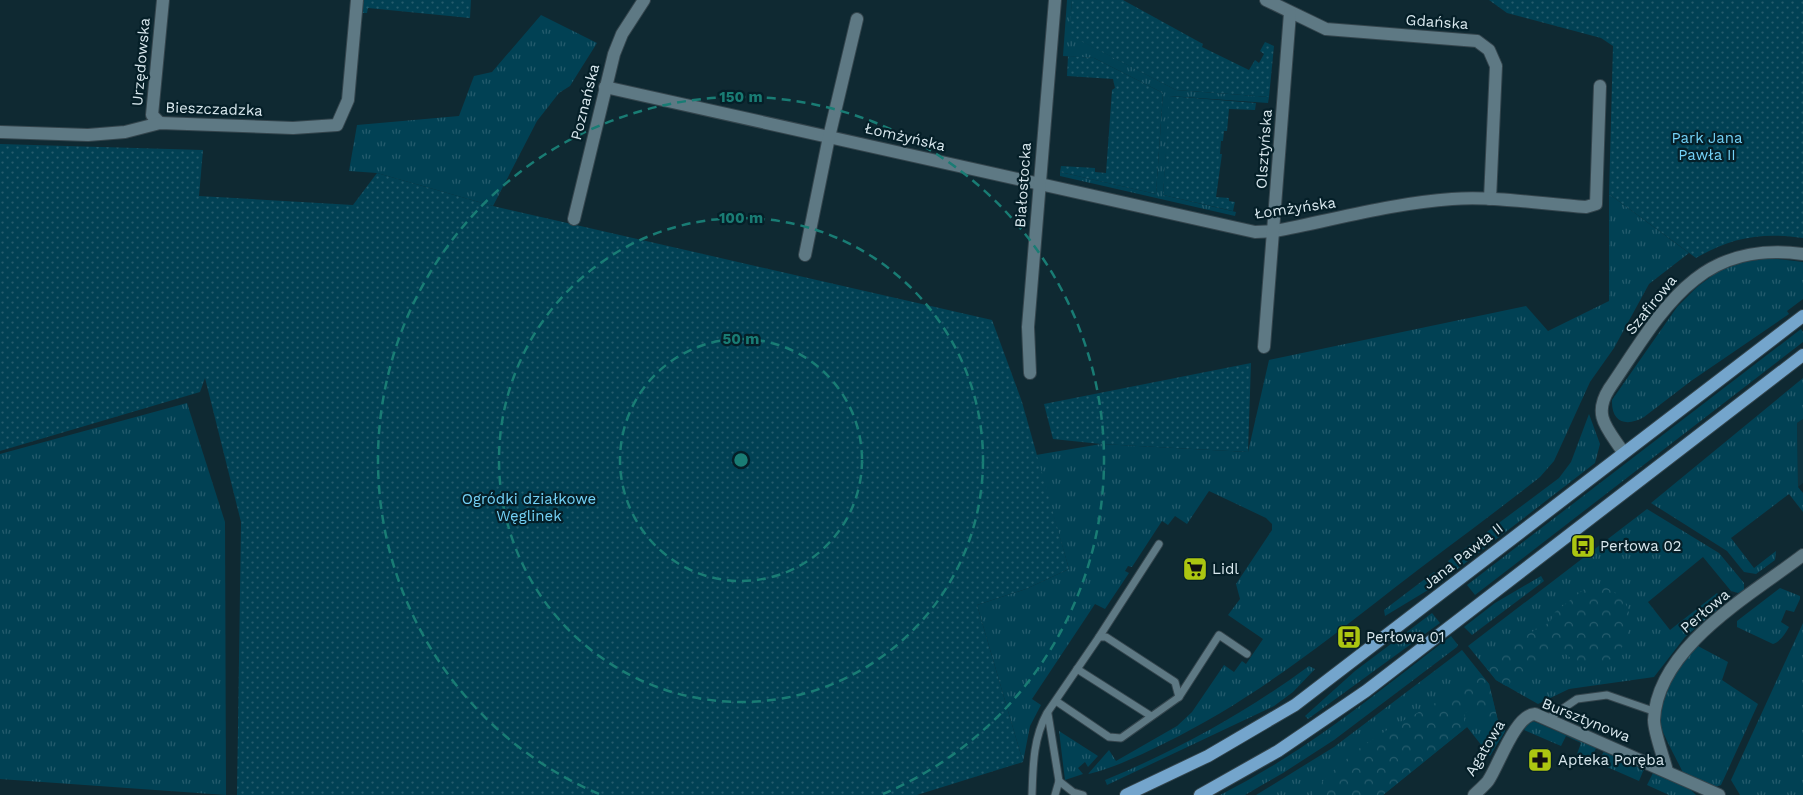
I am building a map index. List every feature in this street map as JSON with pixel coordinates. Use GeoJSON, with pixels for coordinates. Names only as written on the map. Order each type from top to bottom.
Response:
{"type":"FeatureCollection","features":[{"type":"Feature","properties":{"kind":"main road","name":"Jana Pawła II"},"geometry":{"type":"LineString","coordinates":[[1126,795],[1208,756],[1295,705],[1799,319]]}},
{"type":"Feature","properties":{"kind":"main road"},"geometry":{"type":"LineString","coordinates":[[1200,795],[1278,751],[1366,691],[1803,356]]}},
{"type":"Feature","properties":{"kind":"street","name":"Urzędowska"},"geometry":{"type":"LineString","coordinates":[[160,123],[152,115],[163,0]]}},
{"type":"Feature","properties":{"kind":"street","name":"Bieszczadzka"},"geometry":{"type":"LineString","coordinates":[[0,132],[88,135],[125,132],[160,123],[294,128],[337,125],[348,100],[357,0]]}},
{"type":"Feature","properties":{"kind":"street","name":"Poznańska"},"geometry":{"type":"LineString","coordinates":[[574,219],[614,54],[622,34],[644,0]]}},
{"type":"Feature","properties":{"kind":"street","name":"Białostocka"},"geometry":{"type":"LineString","coordinates":[[1030,373],[1028,327],[1055,0]]}},
{"type":"Feature","properties":{"kind":"street","name":"Gdańska"},"geometry":{"type":"LineString","coordinates":[[1266,0],[1326,29],[1477,41],[1489,50],[1496,66],[1490,199]]}},
{"type":"Feature","properties":{"kind":"street","name":"Olsztyńska"},"geometry":{"type":"LineString","coordinates":[[1264,347],[1290,13]]}},
{"type":"Feature","properties":{"kind":"street"},"geometry":{"type":"LineString","coordinates":[[804,255],[857,19]]}},
{"type":"Feature","properties":{"kind":"street","name":"Łomżyńska"},"geometry":{"type":"LineString","coordinates":[[605,87],[1246,231],[1274,231],[1427,202],[1490,199],[1586,207],[1596,204],[1600,86]]}},
{"type":"Feature","properties":{"kind":"street","name":"Szafirowa"},"geometry":{"type":"LineString","coordinates":[[1623,452],[1602,419],[1601,403],[1636,348],[1673,299],[1694,279],[1731,258],[1752,252],[1775,250],[1803,254]]}},
{"type":"Feature","properties":{"kind":"street","name":"Perłowa"},"geometry":{"type":"LineString","coordinates":[[1667,771],[1654,720],[1664,680],[1691,641],[1803,555]]}},
{"type":"Feature","properties":{"kind":"street","name":"Bursztynowa"},"geometry":{"type":"LineString","coordinates":[[1524,718],[1535,714],[1667,771],[1714,794]]}},
{"type":"Feature","properties":{"kind":"street","name":"Agatowa"},"geometry":{"type":"LineString","coordinates":[[1474,795],[1487,782],[1514,730],[1524,718]]}},
{"type":"Feature","properties":{"kind":"lane"},"geometry":{"type":"LineString","coordinates":[[1032,795],[1034,747],[1040,726],[1159,544]]}},
{"type":"Feature","properties":{"kind":"lane"},"geometry":{"type":"LineString","coordinates":[[1056,701],[1109,737],[1121,738],[1179,697],[1219,635],[1247,654]]}},
{"type":"Feature","properties":{"kind":"lane"},"geometry":{"type":"LineString","coordinates":[[1098,637],[1106,637],[1175,682],[1179,697]]}},
{"type":"Feature","properties":{"kind":"lane"},"geometry":{"type":"LineString","coordinates":[[1077,669],[1151,716]]}},
{"type":"Feature","properties":{"kind":"lane"},"geometry":{"type":"LineString","coordinates":[[1546,720],[1577,699],[1607,694],[1656,712]]}},
{"type":"Feature","properties":{"kind":"lane"},"geometry":{"type":"LineString","coordinates":[[1048,713],[1059,781],[1056,795]]}},
{"type":"Feature","properties":{"kind":"lane"},"geometry":{"type":"LineString","coordinates":[[1059,781],[1073,792],[1083,795]]}},
{"type":"Feature","properties":{"kind":"shaded area"},"geometry":{"type":"Polygon","coordinates":[[[1803,419],[1803,483],[1798,487],[1797,423],[1803,419]]]}},
{"type":"Feature","properties":{"kind":"green space"},"geometry":{"type":"Polygon","coordinates":[[[363,0],[471,0],[470,18],[368,8],[367,13],[361,13],[363,0]]]}},
{"type":"Feature","properties":{"kind":"green space"},"geometry":{"type":"Polygon","coordinates":[[[1067,0],[1072,0],[1070,35],[1176,90],[1269,97],[1268,103],[1170,96],[1163,195],[1236,212],[1235,216],[1060,176],[1060,172],[1156,194],[1163,93],[1094,58],[1063,56],[1067,0]]]}},
{"type":"Feature","properties":{"kind":"green space"},"geometry":{"type":"Polygon","coordinates":[[[1072,0],[1123,0],[1203,44],[1202,47],[1249,70],[1255,60],[1259,63],[1264,54],[1260,51],[1265,42],[1274,46],[1269,97],[1176,90],[1069,35],[1072,0]]]}},
{"type":"Feature","properties":{"kind":"green space","name":"Park Jana Pawła II"},"geometry":{"type":"Polygon","coordinates":[[[1489,0],[1803,0],[1803,238],[1761,236],[1748,238],[1722,245],[1696,258],[1609,194],[1613,46],[1601,38],[1507,13],[1489,0]]]}},
{"type":"Feature","properties":{"kind":"green space"},"geometry":{"type":"Polygon","coordinates":[[[541,15],[597,43],[570,86],[559,93],[537,121],[493,206],[377,173],[349,171],[357,125],[459,116],[474,76],[492,72],[541,15]]]}},
{"type":"Feature","properties":{"kind":"green space"},"geometry":{"type":"Polygon","coordinates":[[[1068,56],[1094,58],[1163,93],[1156,194],[1060,172],[1061,166],[1095,168],[1095,172],[1106,173],[1112,90],[1115,88],[1113,79],[1067,76],[1068,56]]]}},
{"type":"Feature","properties":{"kind":"green space"},"geometry":{"type":"Polygon","coordinates":[[[1169,96],[1256,103],[1255,110],[1229,109],[1227,131],[1224,131],[1223,141],[1221,141],[1220,154],[1222,154],[1216,197],[1229,198],[1229,201],[1235,202],[1233,211],[1163,195],[1169,96]]]}},
{"type":"Feature","properties":{"kind":"green space","name":"Ogródki działkowe Węglinek"},"geometry":{"type":"Polygon","coordinates":[[[0,144],[203,150],[199,196],[353,205],[377,173],[493,206],[992,320],[1022,402],[1069,569],[1026,589],[977,605],[1023,762],[917,795],[237,795],[241,522],[205,378],[200,392],[0,451],[0,144]]]}},
{"type":"Feature","properties":{"kind":"green space"},"geometry":{"type":"Polygon","coordinates":[[[1609,194],[1689,253],[1649,284],[1614,348],[1590,382],[1554,461],[1540,477],[1338,631],[1255,691],[1226,710],[1165,743],[1118,765],[1088,774],[1109,750],[1116,761],[1177,726],[1192,712],[1224,665],[1234,672],[1242,661],[1246,664],[1263,639],[1228,615],[1240,599],[1236,584],[1272,530],[1272,524],[1266,518],[1209,491],[1187,524],[1175,516],[1168,525],[1162,521],[1132,567],[1128,566],[1125,571],[1129,573],[1105,609],[1095,604],[1032,699],[1041,705],[1030,726],[1023,762],[977,605],[1026,589],[1069,569],[1036,455],[1101,444],[1248,452],[1269,360],[1526,306],[1548,331],[1609,301],[1609,194]]]}},
{"type":"Feature","properties":{"kind":"green space"},"geometry":{"type":"Polygon","coordinates":[[[1770,258],[1803,262],[1803,299],[1787,311],[1789,314],[1691,381],[1644,417],[1632,422],[1621,421],[1617,418],[1612,408],[1612,400],[1677,307],[1697,287],[1720,270],[1744,262],[1770,258]]]}},
{"type":"Feature","properties":{"kind":"green space"},"geometry":{"type":"Polygon","coordinates":[[[1801,329],[1803,332],[1803,342],[1475,595],[1467,585],[1801,329]]]}},
{"type":"Feature","properties":{"kind":"green space"},"geometry":{"type":"Polygon","coordinates":[[[1251,363],[1248,452],[1101,444],[1053,439],[1044,404],[1251,363]]]}},
{"type":"Feature","properties":{"kind":"green space"},"geometry":{"type":"Polygon","coordinates":[[[1803,378],[1803,419],[1797,423],[1798,487],[1803,493],[1803,512],[1789,494],[1731,538],[1754,568],[1776,551],[1775,560],[1756,574],[1744,572],[1727,551],[1651,503],[1803,378]]]}},
{"type":"Feature","properties":{"kind":"green space"},"geometry":{"type":"Polygon","coordinates":[[[187,403],[225,522],[226,795],[0,779],[0,454],[187,403]]]}},
{"type":"Feature","properties":{"kind":"green space"},"geometry":{"type":"Polygon","coordinates":[[[1589,414],[1600,444],[1595,463],[1455,571],[1448,561],[1559,478],[1571,462],[1589,414]]]}},
{"type":"Feature","properties":{"kind":"green space"},"geometry":{"type":"Polygon","coordinates":[[[1647,509],[1719,553],[1744,583],[1744,590],[1738,593],[1731,591],[1703,557],[1648,602],[1670,630],[1717,593],[1723,605],[1685,637],[1654,677],[1569,689],[1538,704],[1496,680],[1468,646],[1647,509]]]}},
{"type":"Feature","properties":{"kind":"green space"},"geometry":{"type":"Polygon","coordinates":[[[1434,572],[1443,581],[1385,616],[1384,610],[1434,572]]]}},
{"type":"Feature","properties":{"kind":"green space"},"geometry":{"type":"Polygon","coordinates":[[[1541,576],[1544,581],[1472,635],[1464,627],[1495,603],[1541,576]]]}},
{"type":"Feature","properties":{"kind":"green space"},"geometry":{"type":"Polygon","coordinates":[[[1599,584],[1621,598],[1627,606],[1630,615],[1627,635],[1616,658],[1582,666],[1560,650],[1549,654],[1506,686],[1496,680],[1484,665],[1519,639],[1550,622],[1555,612],[1587,587],[1599,584]]]}},
{"type":"Feature","properties":{"kind":"green space"},"geometry":{"type":"Polygon","coordinates":[[[1780,588],[1800,596],[1794,612],[1786,610],[1781,622],[1789,627],[1781,639],[1773,644],[1737,627],[1737,621],[1780,588]]]}},
{"type":"Feature","properties":{"kind":"green space"},"geometry":{"type":"Polygon","coordinates":[[[1432,613],[1440,623],[1308,719],[1305,716],[1355,671],[1432,613]]]}},
{"type":"Feature","properties":{"kind":"green space"},"geometry":{"type":"Polygon","coordinates":[[[1803,623],[1803,795],[1740,795],[1731,780],[1803,623]]]}},
{"type":"Feature","properties":{"kind":"green space"},"geometry":{"type":"Polygon","coordinates":[[[1451,636],[1458,645],[1457,647],[1334,740],[1245,795],[1220,795],[1310,741],[1368,700],[1451,636]]]}},
{"type":"Feature","properties":{"kind":"green space"},"geometry":{"type":"Polygon","coordinates":[[[1696,645],[1728,662],[1722,680],[1758,704],[1721,785],[1715,787],[1683,773],[1659,720],[1659,709],[1666,689],[1677,670],[1696,645]]]}},
{"type":"Feature","properties":{"kind":"green space"},"geometry":{"type":"Polygon","coordinates":[[[1462,650],[1489,684],[1498,721],[1505,731],[1490,756],[1467,727],[1383,795],[1256,795],[1334,747],[1462,650]]]}},
{"type":"Feature","properties":{"kind":"green space"},"geometry":{"type":"Polygon","coordinates":[[[1309,666],[1315,669],[1293,692],[1274,706],[1107,785],[1105,780],[1159,756],[1236,715],[1309,666]]]}},
{"type":"Feature","properties":{"kind":"green space"},"geometry":{"type":"Polygon","coordinates":[[[1477,670],[1489,684],[1498,721],[1505,731],[1500,740],[1480,716],[1470,710],[1465,713],[1464,721],[1467,727],[1383,795],[1312,795],[1328,775],[1357,750],[1390,728],[1446,697],[1477,670]]]}},
{"type":"Feature","properties":{"kind":"green space"},"geometry":{"type":"Polygon","coordinates":[[[1533,721],[1596,748],[1591,760],[1577,754],[1581,743],[1566,736],[1561,746],[1524,730],[1529,722],[1533,721]]]}},
{"type":"Feature","properties":{"kind":"green space"},"geometry":{"type":"Polygon","coordinates":[[[1059,731],[1098,756],[1088,767],[1085,762],[1078,768],[1083,774],[1065,780],[1059,731]]]}},
{"type":"Feature","properties":{"kind":"green space"},"geometry":{"type":"Polygon","coordinates":[[[1604,751],[1644,769],[1639,781],[1598,763],[1604,751]]]}},
{"type":"Feature","properties":{"kind":"green space"},"geometry":{"type":"Polygon","coordinates":[[[1653,773],[1691,790],[1696,795],[1669,795],[1647,785],[1653,773]]]}},
{"type":"Feature","properties":{"kind":"place","name":"Perłowa 02"},"geometry":{"type":"Point","coordinates":[1583,546]}},
{"type":"Feature","properties":{"kind":"place","name":"Lidl"},"geometry":{"type":"Point","coordinates":[1195,569]}},
{"type":"Feature","properties":{"kind":"place","name":"Perłowa 01"},"geometry":{"type":"Point","coordinates":[1349,637]}},
{"type":"Feature","properties":{"kind":"place","name":"Apteka Poręba"},"geometry":{"type":"Point","coordinates":[1540,760]}}]}
